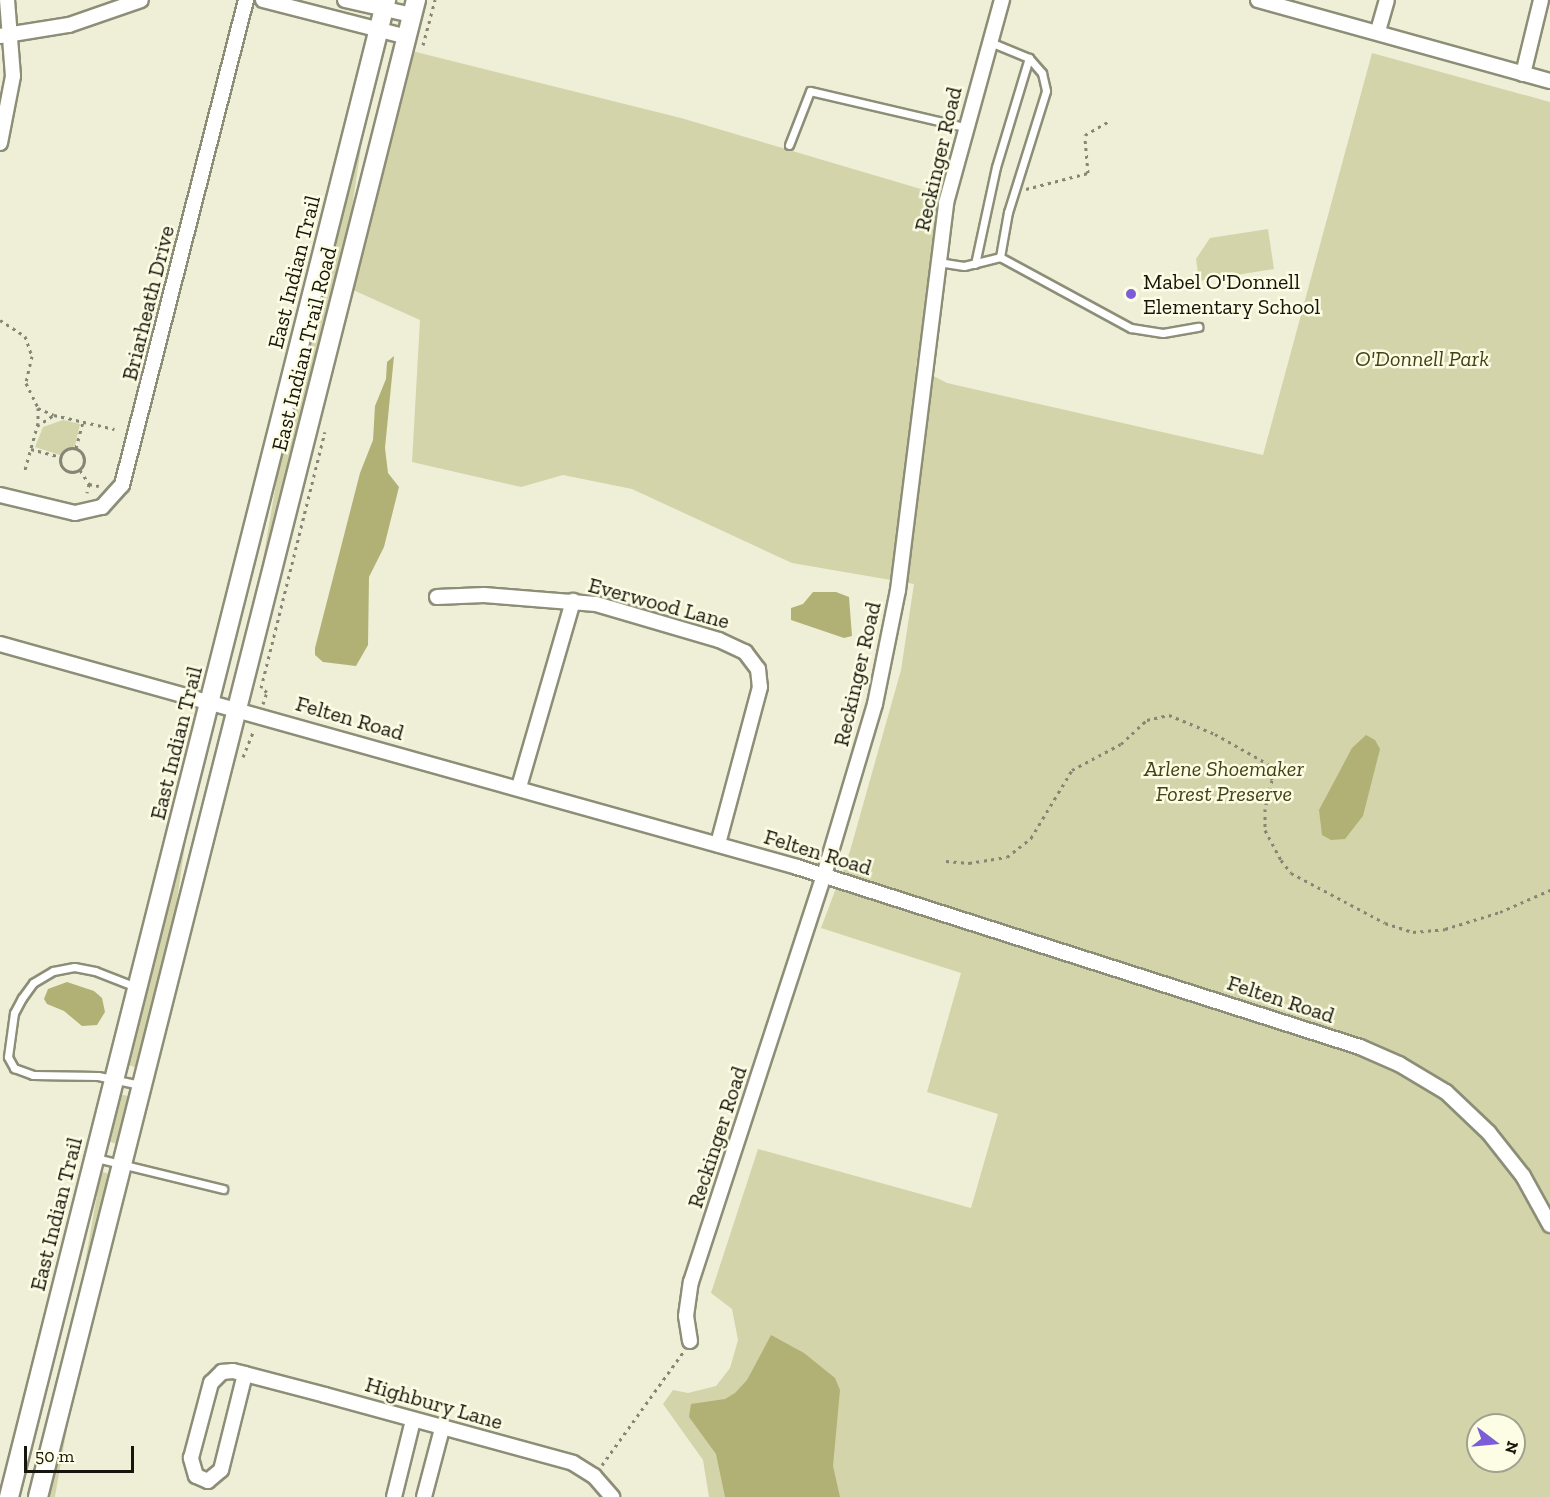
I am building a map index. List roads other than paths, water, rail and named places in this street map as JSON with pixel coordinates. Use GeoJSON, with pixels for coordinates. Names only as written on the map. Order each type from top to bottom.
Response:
{"type":"FeatureCollection","features":[{"type":"Feature","properties":{"kind":"main road","name":"East Indian Trail"},"geometry":{"type":"LineString","coordinates":[[9,1497],[212,702],[385,4]]}},
{"type":"Feature","properties":{"kind":"main road","name":"East Indian Trail Road"},"geometry":{"type":"LineString","coordinates":[[238,709],[414,8]]}},
{"type":"Feature","properties":{"kind":"main road"},"geometry":{"type":"LineString","coordinates":[[38,1497],[238,709]]}},
{"type":"Feature","properties":{"kind":"street"},"geometry":{"type":"LineString","coordinates":[[0,143],[11,97],[6,35],[7,0]]}},
{"type":"Feature","properties":{"kind":"street"},"geometry":{"type":"LineString","coordinates":[[6,35],[88,20],[141,0]]}},
{"type":"Feature","properties":{"kind":"street","name":"Briarheath Drive"},"geometry":{"type":"LineString","coordinates":[[0,495],[75,513],[102,507],[122,486],[246,0]]}},
{"type":"Feature","properties":{"kind":"street"},"geometry":{"type":"LineString","coordinates":[[263,0],[407,37]]}},
{"type":"Feature","properties":{"kind":"street"},"geometry":{"type":"LineString","coordinates":[[345,0],[414,8]]}},
{"type":"Feature","properties":{"kind":"street","name":"Reckinger Road"},"geometry":{"type":"LineString","coordinates":[[690,1341],[686,1316],[691,1282],[824,875],[875,704],[890,636],[946,203],[965,127],[1002,0]]}},
{"type":"Feature","properties":{"kind":"street"},"geometry":{"type":"LineString","coordinates":[[1258,0],[1550,81]]}},
{"type":"Feature","properties":{"kind":"street"},"geometry":{"type":"LineString","coordinates":[[1378,32],[1387,0]]}},
{"type":"Feature","properties":{"kind":"street"},"geometry":{"type":"LineString","coordinates":[[1523,74],[1541,0]]}},
{"type":"Feature","properties":{"kind":"street","name":"Everwood Lane"},"geometry":{"type":"LineString","coordinates":[[437,597],[484,595],[573,601],[733,644],[754,660],[760,678],[758,702],[718,844]]}},
{"type":"Feature","properties":{"kind":"street","name":"Everwood Lane"},"geometry":{"type":"LineString","coordinates":[[519,787],[573,601]]}},
{"type":"Feature","properties":{"kind":"street","name":"Felten Road"},"geometry":{"type":"LineString","coordinates":[[0,644],[519,787],[824,875],[1360,1047],[1399,1064],[1446,1092],[1489,1133],[1523,1176],[1550,1225]]}},
{"type":"Feature","properties":{"kind":"street"},"geometry":{"type":"LineString","coordinates":[[222,1372],[239,1373],[221,1470],[208,1480],[195,1476],[191,1458],[211,1383],[222,1372]]}},
{"type":"Feature","properties":{"kind":"street","name":"Highbury Lane"},"geometry":{"type":"LineString","coordinates":[[239,1373],[573,1463],[594,1476],[612,1497]]}},
{"type":"Feature","properties":{"kind":"street"},"geometry":{"type":"LineString","coordinates":[[394,1497],[413,1420]]}},
{"type":"Feature","properties":{"kind":"street"},"geometry":{"type":"LineString","coordinates":[[424,1497],[442,1429]]}},
{"type":"Feature","properties":{"kind":"lane"},"geometry":{"type":"LineString","coordinates":[[990,42],[1029,58],[1042,73],[1046,91],[1008,212],[1000,257]]}},
{"type":"Feature","properties":{"kind":"lane"},"geometry":{"type":"LineString","coordinates":[[975,264],[996,167],[1029,58]]}},
{"type":"Feature","properties":{"kind":"lane"},"geometry":{"type":"LineString","coordinates":[[789,145],[810,91],[965,127]]}},
{"type":"Feature","properties":{"kind":"lane"},"geometry":{"type":"LineString","coordinates":[[938,262],[975,264],[1000,257],[1131,328],[1163,333],[1198,327]]}},
{"type":"Feature","properties":{"kind":"lane"},"geometry":{"type":"LineString","coordinates":[[138,988],[94,971],[74,967],[53,971],[33,983],[14,1013],[8,1057],[14,1068],[33,1075],[116,1078],[142,1085]]}},
{"type":"Feature","properties":{"kind":"lane"},"geometry":{"type":"LineString","coordinates":[[96,1158],[223,1189]]}},
{"type":"Feature","properties":{"kind":"place","name":"Mabel O'Donnell Elementary School"},"geometry":{"type":"Point","coordinates":[1131,294]}},
{"type":"Feature","properties":{"kind":"park label","name":"O'Donnell Park"},"geometry":{"type":"Point","coordinates":[1422,359]}},
{"type":"Feature","properties":{"kind":"park label","name":"Arlene Shoemaker Forest Preserve"},"geometry":{"type":"Point","coordinates":[1224,780]}}]}
